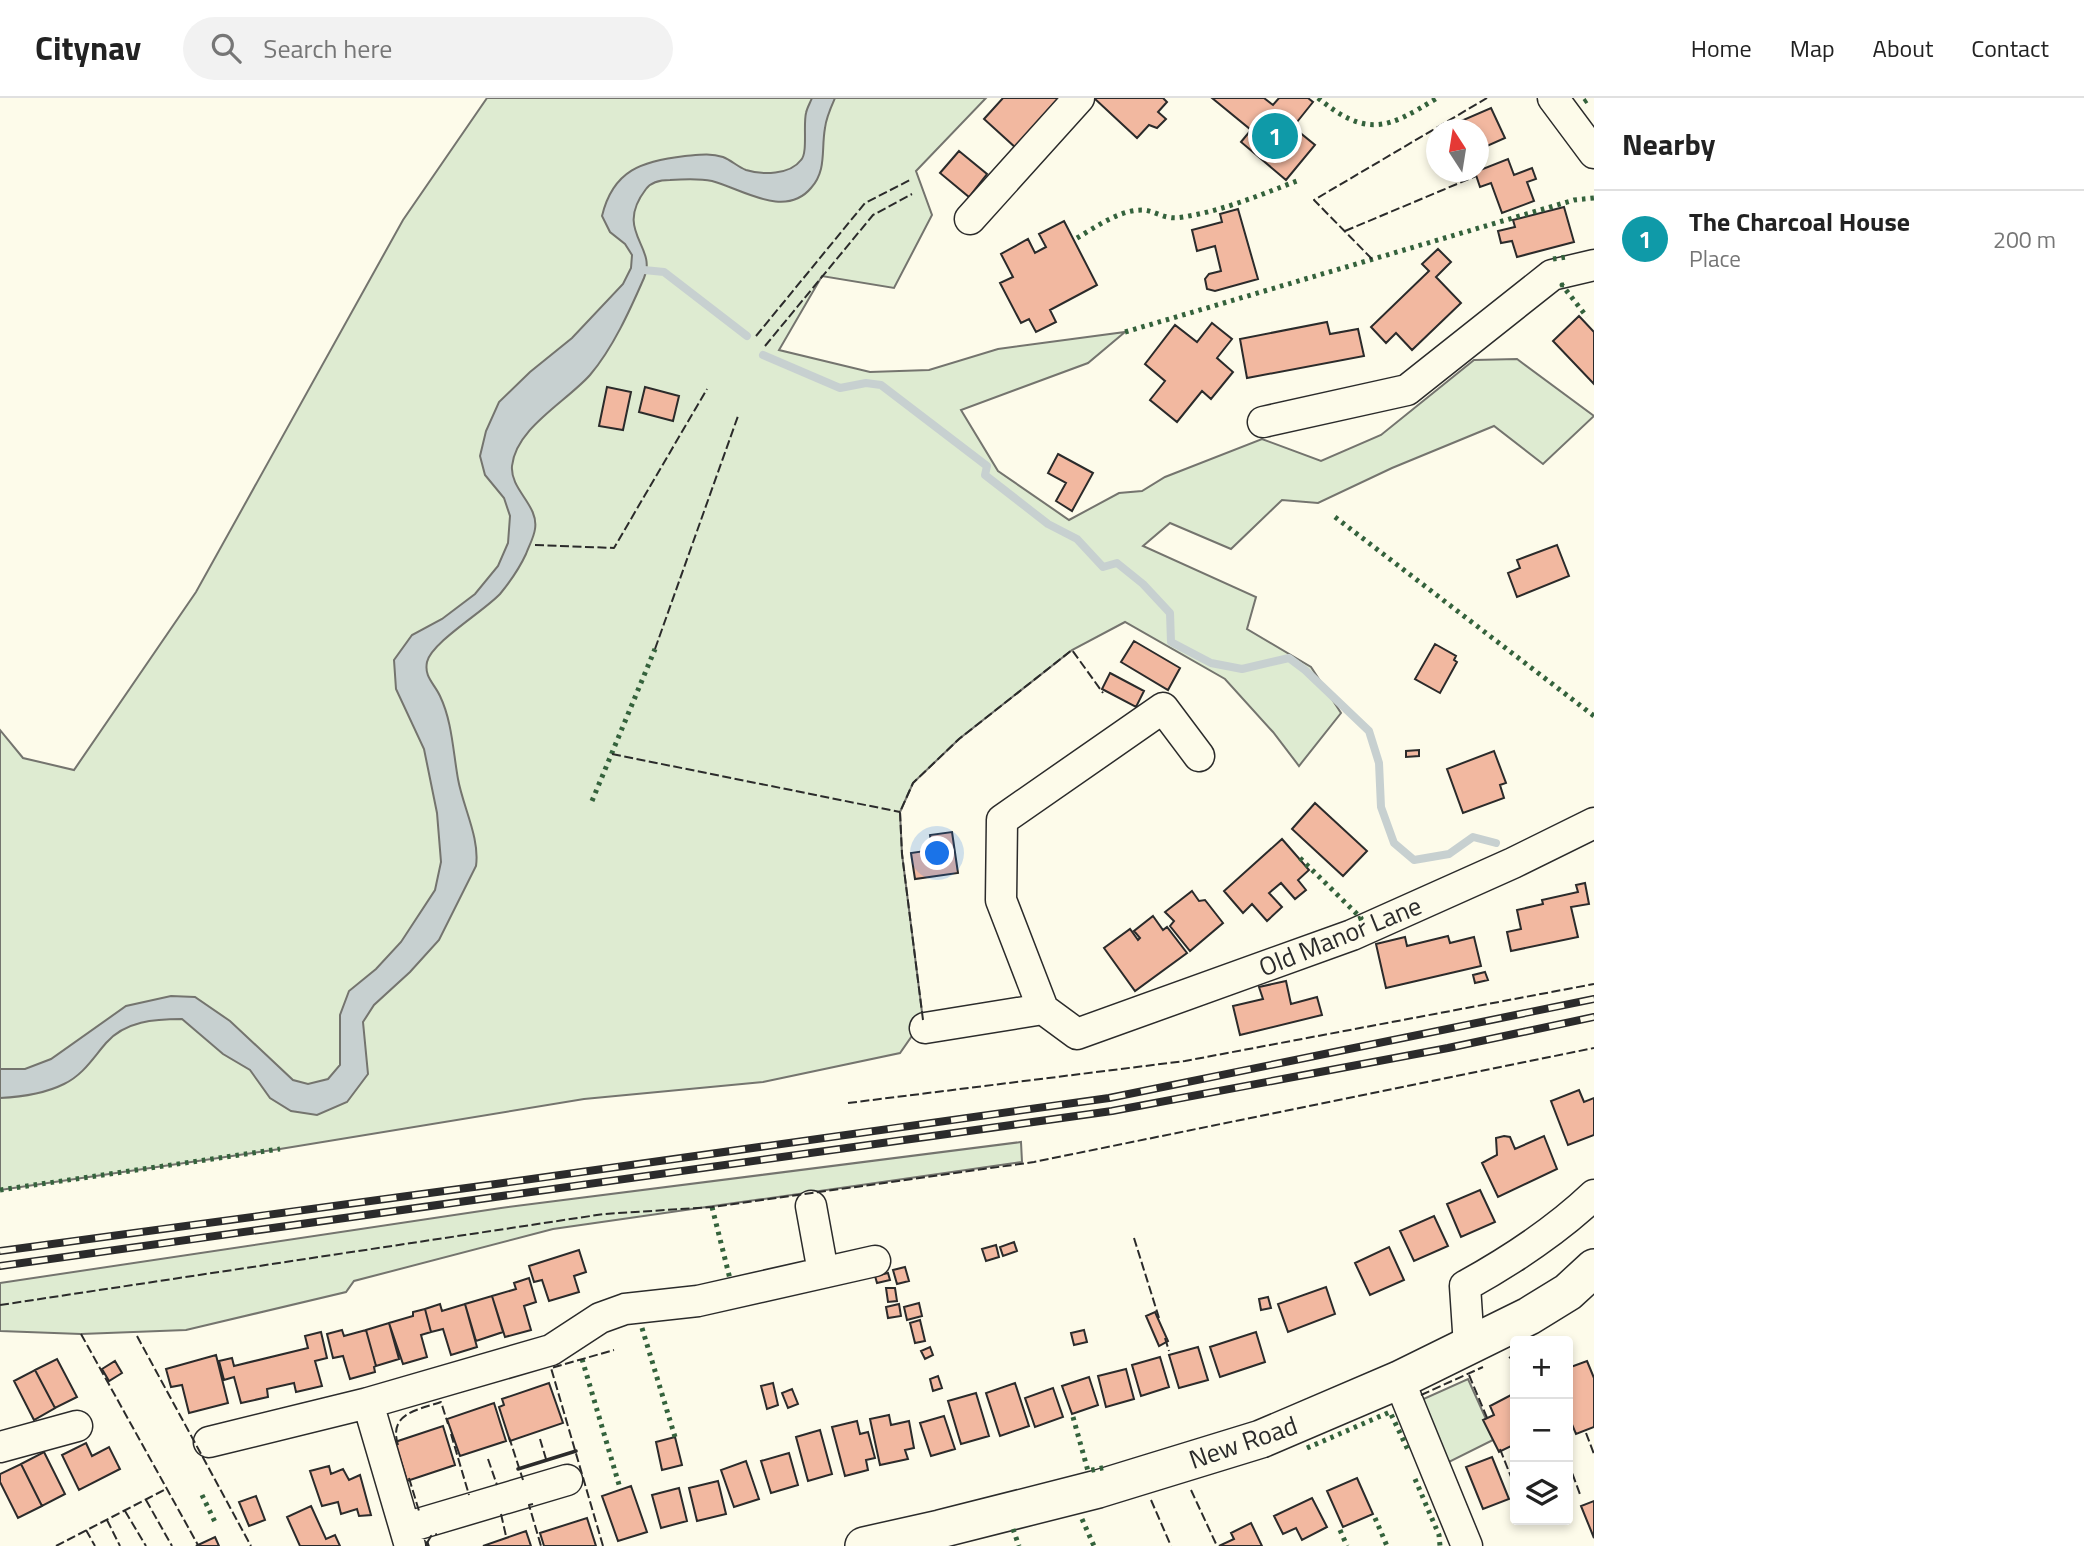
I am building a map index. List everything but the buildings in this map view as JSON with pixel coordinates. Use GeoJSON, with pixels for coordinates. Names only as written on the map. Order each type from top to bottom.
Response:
{"type":"FeatureCollection","features":[{"type":"Feature","properties":{"kind":"main road","name":"New Road"},"geometry":{"type":"LineString","coordinates":[[864,1546],[942,1538],[1261,1439],[1399,1380],[1529,1316],[1568,1292],[1594,1268]]}},
{"type":"Feature","properties":{"kind":"street"},"geometry":{"type":"LineString","coordinates":[[970,219],[1079,98]]}},
{"type":"Feature","properties":{"kind":"street"},"geometry":{"type":"LineString","coordinates":[[1553,98],[1594,153]]}},
{"type":"Feature","properties":{"kind":"street"},"geometry":{"type":"LineString","coordinates":[[1263,422],[1407,390],[1552,275],[1594,265]]}},
{"type":"Feature","properties":{"kind":"street"},"geometry":{"type":"LineString","coordinates":[[925,1028],[1043,1009],[1001,900],[1002,820],[1163,708],[1199,756]]}},
{"type":"Feature","properties":{"kind":"street","name":"Old Manor Lane"},"geometry":{"type":"LineString","coordinates":[[1043,1009],[1079,1034],[1352,935],[1513,863],[1594,822]]}},
{"type":"Feature","properties":{"kind":"street"},"geometry":{"type":"LineString","coordinates":[[1469,1346],[1465,1286],[1544,1238],[1594,1195]]}},
{"type":"Feature","properties":{"kind":"street"},"geometry":{"type":"LineString","coordinates":[[811,1206],[823,1272]]}},
{"type":"Feature","properties":{"kind":"street"},"geometry":{"type":"LineString","coordinates":[[209,1442],[368,1403],[551,1350],[600,1318],[625,1309],[698,1301],[875,1261]]}},
{"type":"Feature","properties":{"kind":"street"},"geometry":{"type":"LineString","coordinates":[[1399,1380],[1467,1546]]}},
{"type":"Feature","properties":{"kind":"street"},"geometry":{"type":"LineString","coordinates":[[368,1403],[408,1537],[567,1480]]}},
{"type":"Feature","properties":{"kind":"street"},"geometry":{"type":"LineString","coordinates":[[0,1447],[78,1426]]}},
{"type":"Feature","properties":{"kind":"green space"},"geometry":{"type":"Polygon","coordinates":[[[487,98],[986,98],[916,171],[932,215],[894,288],[822,276],[779,350],[870,372],[929,370],[998,349],[1125,332],[1088,363],[961,410],[998,471],[1069,520],[1119,493],[1142,491],[1165,477],[1262,439],[1321,461],[1381,435],[1474,360],[1517,359],[1594,416],[1543,464],[1494,426],[1392,468],[1318,503],[1282,500],[1231,549],[1170,523],[1143,546],[1256,597],[1247,629],[1311,667],[1341,713],[1299,766],[1273,732],[1225,679],[1125,622],[1072,650],[959,739],[913,783],[900,812],[902,854],[923,1020],[900,1053],[763,1082],[584,1099],[280,1149],[0,1190],[0,730],[23,758],[74,770],[196,592],[403,220],[487,98]]]}},
{"type":"Feature","properties":{"kind":"green space"},"geometry":{"type":"Polygon","coordinates":[[[1021,1142],[1022,1162],[553,1229],[354,1281],[346,1292],[186,1330],[81,1334],[0,1331],[0,1283],[501,1208],[1021,1142]]]}},
{"type":"Feature","properties":{"kind":"green space"},"geometry":{"type":"Polygon","coordinates":[[[1468,1379],[1495,1439],[1447,1463],[1419,1401],[1468,1379]]]}},
{"type":"Feature","properties":{"kind":"shaded area"},"geometry":{"type":"Polygon","coordinates":[[[812,98],[835,98],[826,124],[819,174],[811,188],[801,197],[776,202],[712,181],[696,179],[660,181],[646,189],[637,204],[634,217],[647,267],[627,316],[614,341],[590,375],[532,428],[516,452],[512,466],[515,483],[535,520],[531,542],[521,564],[500,594],[438,645],[426,667],[447,716],[460,790],[476,845],[476,866],[439,940],[410,972],[374,1005],[363,1022],[368,1074],[347,1102],[317,1115],[291,1111],[270,1098],[250,1070],[223,1054],[182,1019],[151,1021],[131,1026],[114,1036],[82,1071],[64,1084],[33,1094],[0,1098],[0,1069],[25,1069],[51,1059],[126,1006],[171,996],[195,997],[230,1021],[293,1080],[308,1084],[328,1079],[340,1065],[340,1015],[349,991],[376,969],[401,942],[435,890],[441,862],[437,813],[424,749],[396,689],[394,660],[412,635],[442,619],[475,594],[498,566],[508,543],[510,516],[504,498],[485,475],[480,456],[486,431],[499,402],[530,372],[572,338],[623,284],[631,268],[632,255],[625,244],[610,232],[602,216],[607,200],[622,178],[655,161],[699,155],[723,157],[753,172],[768,173],[790,169],[803,156],[805,118],[812,98]]]}},
{"type":"Feature","properties":{"kind":"waterway"},"geometry":{"type":"LineString","coordinates":[[644,270],[664,272],[747,336]]}},
{"type":"Feature","properties":{"kind":"waterway"},"geometry":{"type":"LineString","coordinates":[[763,355],[840,388],[866,383],[881,385],[987,466],[985,475],[1048,524],[1077,539],[1103,567],[1117,563],[1143,584],[1170,613],[1171,642],[1211,663],[1242,669],[1289,658],[1305,670],[1369,731],[1379,763],[1381,807],[1394,843],[1414,860],[1449,854],[1473,837],[1496,843]]}},
{"type":"Feature","properties":{"kind":"railway"},"geometry":{"type":"LineString","coordinates":[[0,1251],[1109,1098],[1594,999]]}},
{"type":"Feature","properties":{"kind":"railway"},"geometry":{"type":"LineString","coordinates":[[0,1266],[1112,1111],[1448,1048],[1594,1017]]}},
{"type":"Feature","properties":{"kind":"hedge"},"geometry":{"type":"LineString","coordinates":[[1318,98],[1350,119],[1377,125],[1404,117],[1437,98]]}},
{"type":"Feature","properties":{"kind":"hedge"},"geometry":{"type":"LineString","coordinates":[[1584,102],[1590,98]]}},
{"type":"Feature","properties":{"kind":"hedge"},"geometry":{"type":"LineString","coordinates":[[1077,238],[1125,213],[1142,210],[1171,218],[1183,217],[1226,207],[1297,181]]}},
{"type":"Feature","properties":{"kind":"hedge"},"geometry":{"type":"LineString","coordinates":[[1125,332],[1574,200],[1594,198]]}},
{"type":"Feature","properties":{"kind":"hedge"},"geometry":{"type":"LineString","coordinates":[[1553,259],[1567,257]]}},
{"type":"Feature","properties":{"kind":"hedge"},"geometry":{"type":"LineString","coordinates":[[1564,285],[1587,317]]}},
{"type":"Feature","properties":{"kind":"hedge"},"geometry":{"type":"LineString","coordinates":[[1335,517],[1594,716]]}},
{"type":"Feature","properties":{"kind":"hedge"},"geometry":{"type":"LineString","coordinates":[[592,801],[655,649]]}},
{"type":"Feature","properties":{"kind":"hedge"},"geometry":{"type":"LineString","coordinates":[[1300,858],[1361,918],[1358,919]]}},
{"type":"Feature","properties":{"kind":"hedge"},"geometry":{"type":"LineString","coordinates":[[0,1190],[280,1149]]}},
{"type":"Feature","properties":{"kind":"hedge"},"geometry":{"type":"LineString","coordinates":[[712,1207],[730,1279]]}},
{"type":"Feature","properties":{"kind":"hedge"},"geometry":{"type":"LineString","coordinates":[[642,1328],[675,1437]]}},
{"type":"Feature","properties":{"kind":"hedge"},"geometry":{"type":"LineString","coordinates":[[582,1359],[620,1488]]}},
{"type":"Feature","properties":{"kind":"hedge"},"geometry":{"type":"LineString","coordinates":[[1307,1448],[1390,1412],[1408,1450]]}},
{"type":"Feature","properties":{"kind":"hedge"},"geometry":{"type":"LineString","coordinates":[[1073,1417],[1088,1471],[1107,1467]]}},
{"type":"Feature","properties":{"kind":"hedge"},"geometry":{"type":"LineString","coordinates":[[1415,1479],[1439,1535],[1440,1546]]}},
{"type":"Feature","properties":{"kind":"hedge"},"geometry":{"type":"LineString","coordinates":[[202,1495],[215,1522]]}},
{"type":"Feature","properties":{"kind":"hedge"},"geometry":{"type":"LineString","coordinates":[[1375,1518],[1387,1546]]}},
{"type":"Feature","properties":{"kind":"hedge"},"geometry":{"type":"LineString","coordinates":[[1082,1519],[1094,1546]]}},
{"type":"Feature","properties":{"kind":"hedge"},"geometry":{"type":"LineString","coordinates":[[1013,1529],[1019,1546]]}},
{"type":"Feature","properties":{"kind":"hedge"},"geometry":{"type":"LineString","coordinates":[[1340,1530],[1347,1546]]}},
{"type":"Feature","properties":{"kind":"fence"},"geometry":{"type":"LineString","coordinates":[[1372,259],[1314,200],[1487,98]]}},
{"type":"Feature","properties":{"kind":"fence"},"geometry":{"type":"LineString","coordinates":[[756,336],[865,203],[912,179]]}},
{"type":"Feature","properties":{"kind":"fence"},"geometry":{"type":"LineString","coordinates":[[1345,231],[1462,182]]}},
{"type":"Feature","properties":{"kind":"fence"},"geometry":{"type":"LineString","coordinates":[[765,346],[873,215],[912,194]]}},
{"type":"Feature","properties":{"kind":"fence"},"geometry":{"type":"LineString","coordinates":[[535,545],[614,548],[707,389]]}},
{"type":"Feature","properties":{"kind":"fence"},"geometry":{"type":"LineString","coordinates":[[655,649],[738,416]]}},
{"type":"Feature","properties":{"kind":"fence"},"geometry":{"type":"LineString","coordinates":[[923,1020],[902,854],[900,812],[913,783],[959,739],[1072,650],[1103,693]]}},
{"type":"Feature","properties":{"kind":"fence"},"geometry":{"type":"LineString","coordinates":[[612,754],[900,812]]}},
{"type":"Feature","properties":{"kind":"fence"},"geometry":{"type":"LineString","coordinates":[[848,1103],[1185,1061],[1594,984]]}},
{"type":"Feature","properties":{"kind":"fence"},"geometry":{"type":"LineString","coordinates":[[0,1305],[604,1214],[712,1207],[1034,1162],[1594,1048]]}},
{"type":"Feature","properties":{"kind":"fence"},"geometry":{"type":"LineString","coordinates":[[1134,1238],[1159,1318]]}},
{"type":"Feature","properties":{"kind":"fence"},"geometry":{"type":"LineString","coordinates":[[81,1334],[198,1545]]}},
{"type":"Feature","properties":{"kind":"fence"},"geometry":{"type":"LineString","coordinates":[[137,1336],[251,1546]]}},
{"type":"Feature","properties":{"kind":"fence"},"geometry":{"type":"LineString","coordinates":[[1165,1338],[1169,1351]]}},
{"type":"Feature","properties":{"kind":"fence"},"geometry":{"type":"LineString","coordinates":[[603,1546],[551,1368],[614,1350]]}},
{"type":"Feature","properties":{"kind":"fence"},"geometry":{"type":"LineString","coordinates":[[1421,1395],[1483,1367]]}},
{"type":"Feature","properties":{"kind":"fence"},"geometry":{"type":"LineString","coordinates":[[1469,1375],[1488,1420]]}},
{"type":"Feature","properties":{"kind":"fence"},"geometry":{"type":"LineString","coordinates":[[398,1445],[397,1426],[407,1414],[441,1402],[448,1424]]}},
{"type":"Feature","properties":{"kind":"fence"},"geometry":{"type":"LineString","coordinates":[[1586,1433],[1594,1454]]}},
{"type":"Feature","properties":{"kind":"fence"},"geometry":{"type":"LineString","coordinates":[[451,1434],[469,1495]]}},
{"type":"Feature","properties":{"kind":"fence"},"geometry":{"type":"LineString","coordinates":[[509,1437],[523,1480]]}},
{"type":"Feature","properties":{"kind":"fence"},"geometry":{"type":"LineString","coordinates":[[540,1439],[546,1459]]}},
{"type":"Feature","properties":{"kind":"fence"},"geometry":{"type":"LineString","coordinates":[[1500,1449],[1510,1474]]}},
{"type":"Feature","properties":{"kind":"fence"},"geometry":{"type":"LineString","coordinates":[[488,1459],[497,1485]]}},
{"type":"Feature","properties":{"kind":"fence"},"geometry":{"type":"LineString","coordinates":[[1573,1475],[1581,1497]]}},
{"type":"Feature","properties":{"kind":"fence"},"geometry":{"type":"LineString","coordinates":[[409,1478],[419,1511]]}},
{"type":"Feature","properties":{"kind":"fence"},"geometry":{"type":"LineString","coordinates":[[56,1546],[166,1489]]}},
{"type":"Feature","properties":{"kind":"fence"},"geometry":{"type":"LineString","coordinates":[[1191,1490],[1217,1546]]}},
{"type":"Feature","properties":{"kind":"fence"},"geometry":{"type":"LineString","coordinates":[[146,1500],[172,1546]]}},
{"type":"Feature","properties":{"kind":"fence"},"geometry":{"type":"LineString","coordinates":[[1151,1500],[1171,1546]]}},
{"type":"Feature","properties":{"kind":"fence"},"geometry":{"type":"LineString","coordinates":[[533,1504],[529,1505],[541,1546]]}},
{"type":"Feature","properties":{"kind":"fence"},"geometry":{"type":"LineString","coordinates":[[125,1511],[146,1546]]}},
{"type":"Feature","properties":{"kind":"fence"},"geometry":{"type":"LineString","coordinates":[[501,1514],[506,1536]]}},
{"type":"Feature","properties":{"kind":"fence"},"geometry":{"type":"LineString","coordinates":[[107,1520],[120,1546]]}},
{"type":"Feature","properties":{"kind":"fence"},"geometry":{"type":"LineString","coordinates":[[86,1530],[95,1546]]}},
{"type":"Feature","properties":{"kind":"fence"},"geometry":{"type":"LineString","coordinates":[[427,1543],[431,1536],[437,1534]]}},
{"type":"Feature","properties":{"kind":"wall"},"geometry":{"type":"LineString","coordinates":[[518,1469],[576,1451]]}},
{"type":"Feature","properties":{"kind":"place","name":"The Charcoal House"},"geometry":{"type":"Point","coordinates":[1275,136]}}]}
